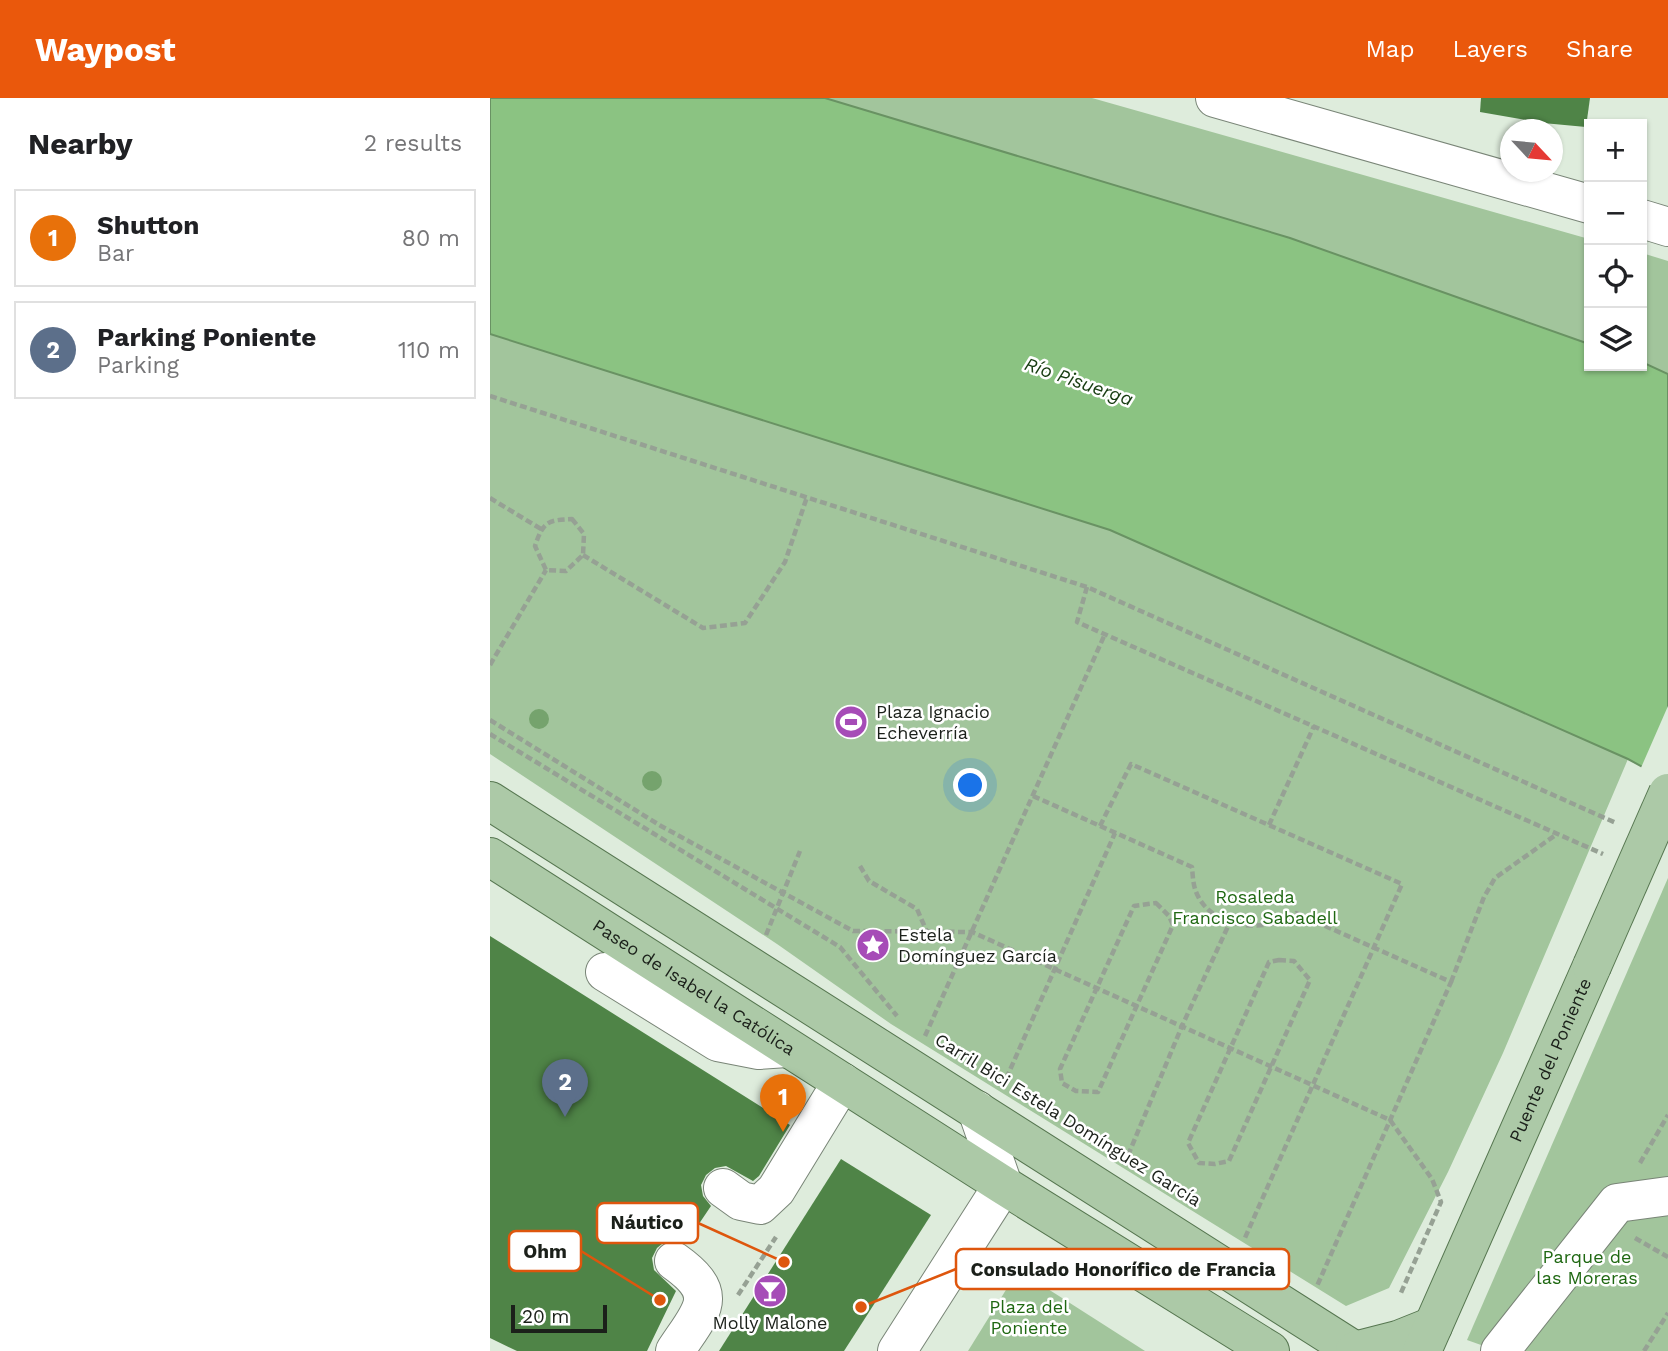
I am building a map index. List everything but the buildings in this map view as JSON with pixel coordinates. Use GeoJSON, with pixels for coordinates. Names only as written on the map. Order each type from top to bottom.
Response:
{"type":"FeatureCollection","features":[{"type":"Feature","properties":{"kind":"main road","name":"Puente del Poniente"},"geometry":{"type":"LineString","coordinates":[[1355,1351],[1398,1340],[1428,1339],[1668,793]]}},
{"type":"Feature","properties":{"kind":"main road"},"geometry":{"type":"LineString","coordinates":[[490,801],[1355,1351]]}},
{"type":"Feature","properties":{"kind":"main road","name":"Paseo de Isabel la Católica"},"geometry":{"type":"LineString","coordinates":[[490,857],[1003,1185],[1270,1351]]}},
{"type":"Feature","properties":{"kind":"main road"},"geometry":{"type":"LineString","coordinates":[[1075,1230],[1085,1249],[1100,1264],[1236,1351]]}},
{"type":"Feature","properties":{"kind":"street"},"geometry":{"type":"LineString","coordinates":[[1215,98],[1584,203]]}},
{"type":"Feature","properties":{"kind":"street"},"geometry":{"type":"LineString","coordinates":[[1647,221],[1668,227]]}},
{"type":"Feature","properties":{"kind":"street"},"geometry":{"type":"LineString","coordinates":[[605,972],[718,1042],[759,1049],[787,1048]]}},
{"type":"Feature","properties":{"kind":"street"},"geometry":{"type":"LineString","coordinates":[[723,1188],[741,1201],[760,1205],[776,1189],[842,1082]]}},
{"type":"Feature","properties":{"kind":"street"},"geometry":{"type":"LineString","coordinates":[[897,1351],[1003,1185],[977,1110]]}},
{"type":"Feature","properties":{"kind":"street"},"geometry":{"type":"LineString","coordinates":[[1500,1351],[1617,1203],[1668,1196]]}},
{"type":"Feature","properties":{"kind":"street"},"geometry":{"type":"LineString","coordinates":[[674,1261],[692,1273],[702,1287],[704,1301],[700,1313],[676,1351]]}},
{"type":"Feature","properties":{"kind":"path"},"geometry":{"type":"LineString","coordinates":[[490,396],[1087,587],[1618,824]]}},
{"type":"Feature","properties":{"kind":"path"},"geometry":{"type":"LineString","coordinates":[[583,555],[703,628],[745,623],[785,562],[807,497]]}},
{"type":"Feature","properties":{"kind":"path"},"geometry":{"type":"LineString","coordinates":[[490,498],[541,529]]}},
{"type":"Feature","properties":{"kind":"path"},"geometry":{"type":"LineString","coordinates":[[572,519],[584,534],[583,555],[566,571],[546,570],[535,546],[541,529],[552,520],[572,519]]}},
{"type":"Feature","properties":{"kind":"path"},"geometry":{"type":"LineString","coordinates":[[490,665],[546,570]]}},
{"type":"Feature","properties":{"kind":"path"},"geometry":{"type":"LineString","coordinates":[[1087,587],[1077,622],[1607,855]]}},
{"type":"Feature","properties":{"kind":"path"},"geometry":{"type":"LineString","coordinates":[[933,1020],[1105,634]]}},
{"type":"Feature","properties":{"kind":"path"},"geometry":{"type":"LineString","coordinates":[[490,720],[661,826],[853,930],[972,932],[1390,1120],[1432,1179],[1441,1202],[1400,1295]]}},
{"type":"Feature","properties":{"kind":"path"},"geometry":{"type":"LineString","coordinates":[[1269,825],[1314,726]]}},
{"type":"Feature","properties":{"kind":"path"},"geometry":{"type":"LineString","coordinates":[[490,734],[840,947],[904,1024]]}},
{"type":"Feature","properties":{"kind":"path"},"geometry":{"type":"LineString","coordinates":[[1100,826],[1131,764],[1402,884],[1251,1225]]}},
{"type":"Feature","properties":{"kind":"path"},"geometry":{"type":"LineString","coordinates":[[1033,796],[1192,867],[1194,887],[1200,901],[1230,922],[1267,926],[1285,921],[1296,913],[1451,982]]}},
{"type":"Feature","properties":{"kind":"path"},"geometry":{"type":"LineString","coordinates":[[1010,1074],[1115,833]]}},
{"type":"Feature","properties":{"kind":"path"},"geometry":{"type":"LineString","coordinates":[[1314,1291],[1451,982],[1484,897],[1495,878],[1558,834]]}},
{"type":"Feature","properties":{"kind":"path"},"geometry":{"type":"LineString","coordinates":[[764,939],[800,851]]}},
{"type":"Feature","properties":{"kind":"path"},"geometry":{"type":"LineString","coordinates":[[860,866],[869,881],[917,909],[927,932]]}},
{"type":"Feature","properties":{"kind":"path"},"geometry":{"type":"LineString","coordinates":[[1156,903],[1169,916],[1173,925],[1137,1006],[1098,1092],[1076,1091],[1062,1083],[1060,1069],[1134,906],[1156,903]]}},
{"type":"Feature","properties":{"kind":"path"},"geometry":{"type":"LineString","coordinates":[[1131,1150],[1182,1026],[1230,922]]}},
{"type":"Feature","properties":{"kind":"path"},"geometry":{"type":"LineString","coordinates":[[1294,961],[1310,980],[1271,1066],[1228,1161],[1199,1163],[1188,1143],[1269,962],[1294,961]]}},
{"type":"Feature","properties":{"kind":"path"},"geometry":{"type":"LineString","coordinates":[[1617,1203],[1668,1115]]}},
{"type":"Feature","properties":{"kind":"path"},"geometry":{"type":"LineString","coordinates":[[1644,1351],[1668,1313]]}},
{"type":"Feature","properties":{"kind":"green space"},"geometry":{"type":"Polygon","coordinates":[[[825,98],[1092,98],[1584,238],[1584,342],[1290,238],[825,98]]]}},
{"type":"Feature","properties":{"kind":"green space"},"geometry":{"type":"Polygon","coordinates":[[[1647,255],[1668,261],[1668,374],[1647,364],[1647,255]]]}},
{"type":"Feature","properties":{"kind":"green space","name":"Rosaleda Francisco Sabadell"},"geometry":{"type":"Polygon","coordinates":[[[490,334],[1110,530],[1628,759],[1503,1053],[1448,1172],[1389,1288],[1346,1306],[891,1024],[777,944],[490,754],[490,334]]]}},
{"type":"Feature","properties":{"kind":"green space","name":"Parque de las Moreras"},"geometry":{"type":"Polygon","coordinates":[[[1668,878],[1668,1351],[1498,1351],[1467,1340],[1668,878]]]}},
{"type":"Feature","properties":{"kind":"green space","name":"Plaza del Poniente"},"geometry":{"type":"Polygon","coordinates":[[[1037,1282],[1145,1351],[968,1351],[1009,1285],[1037,1282]]]}},
{"type":"Feature","properties":{"kind":"water","name":"Río Pisuerga"},"geometry":{"type":"Polygon","coordinates":[[[490,98],[825,98],[1290,238],[1584,342],[1584,371],[1647,371],[1647,364],[1668,374],[1668,781],[1628,759],[1110,530],[490,334],[490,98]]]}},
{"type":"Feature","properties":{"kind":"pier"},"geometry":{"type":"Polygon","coordinates":[[[1668,706],[1668,785],[1640,770],[1668,706]]]}},
{"type":"Feature","properties":{"kind":"place","name":"Plaza Ignacio Echeverría"},"geometry":{"type":"Point","coordinates":[851,722]}},
{"type":"Feature","properties":{"kind":"place","name":"Estela Domínguez García"},"geometry":{"type":"Point","coordinates":[873,945]}},
{"type":"Feature","properties":{"kind":"place","name":"Parking Poniente"},"geometry":{"type":"Point","coordinates":[565,1117]}},
{"type":"Feature","properties":{"kind":"place","name":"Shutton"},"geometry":{"type":"Point","coordinates":[783,1132]}},
{"type":"Feature","properties":{"kind":"place","name":"Náutico"},"geometry":{"type":"Point","coordinates":[784,1262]}},
{"type":"Feature","properties":{"kind":"place","name":"Molly Malone"},"geometry":{"type":"Point","coordinates":[770,1291]}},
{"type":"Feature","properties":{"kind":"place","name":"Ohm"},"geometry":{"type":"Point","coordinates":[660,1300]}},
{"type":"Feature","properties":{"kind":"place","name":"Consulado Honorífico de Francia"},"geometry":{"type":"Point","coordinates":[861,1307]}}]}
